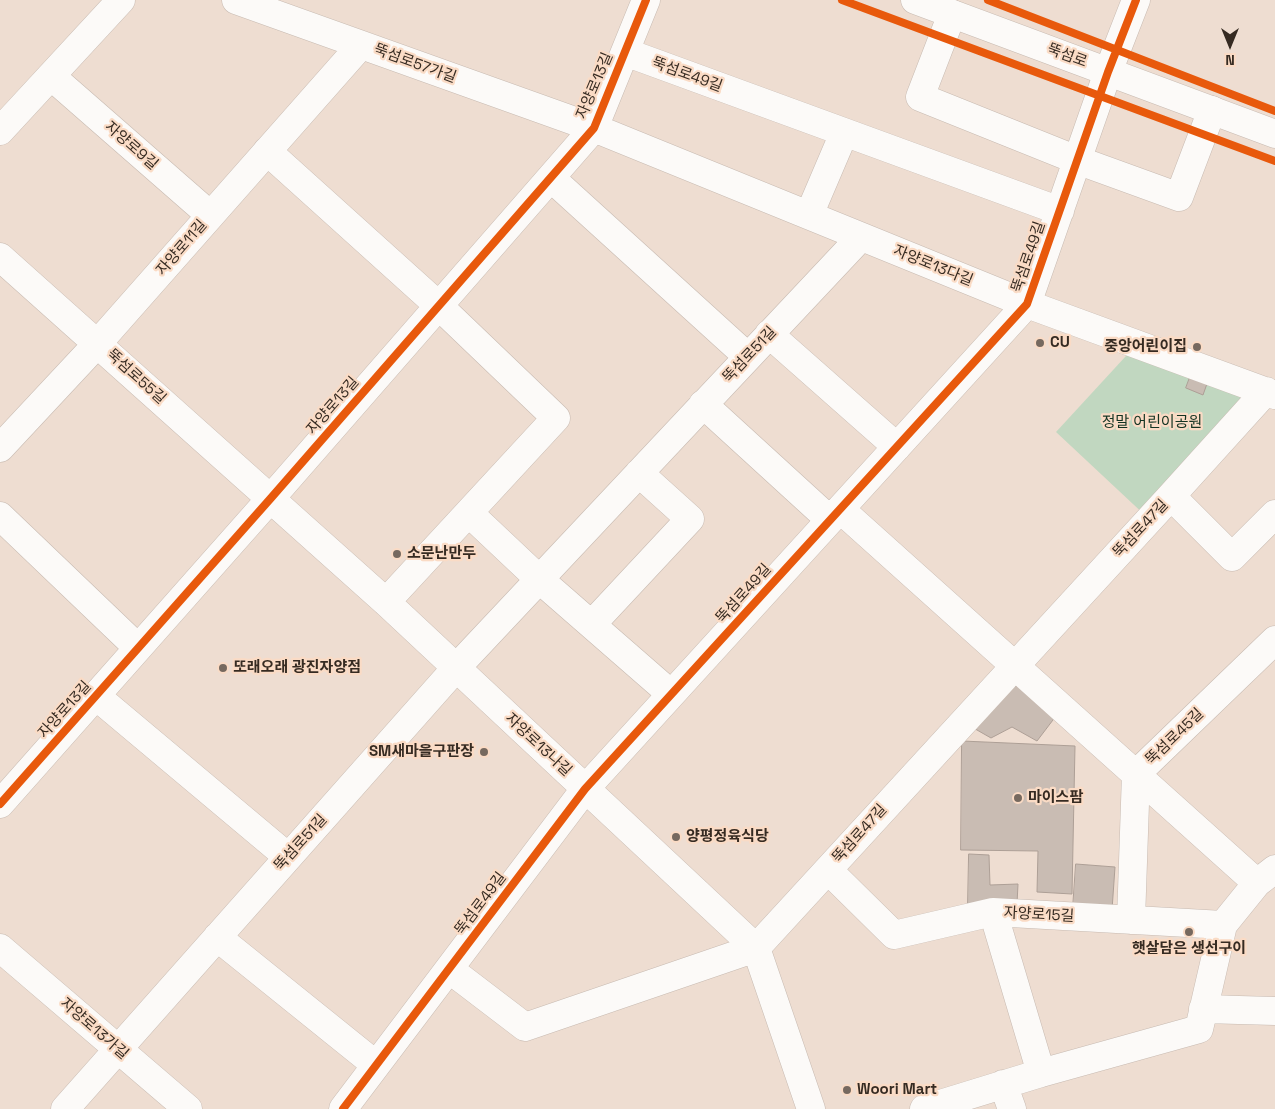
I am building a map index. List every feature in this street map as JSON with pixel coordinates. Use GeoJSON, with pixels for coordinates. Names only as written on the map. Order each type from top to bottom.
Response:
{"type":"FeatureCollection","features":[{"type":"Feature","properties":{"kind":"street"},"geometry":{"type":"LineString","coordinates":[[0,131],[121,0]]}},
{"type":"Feature","properties":{"kind":"street","name":"뚝섬로57가길"},"geometry":{"type":"LineString","coordinates":[[236,0],[594,128]]}},
{"type":"Feature","properties":{"kind":"street","name":"자양로13길"},"geometry":{"type":"LineString","coordinates":[[0,804],[271,498],[594,128],[646,0]]}},
{"type":"Feature","properties":{"kind":"street","name":"뚝섬로"},"geometry":{"type":"LineString","coordinates":[[915,0],[1275,134]]}},
{"type":"Feature","properties":{"kind":"street","name":"뚝섬로49길"},"geometry":{"type":"LineString","coordinates":[[343,1109],[585,789],[1027,304],[1108,72],[1136,0]]}},
{"type":"Feature","properties":{"kind":"street"},"geometry":{"type":"LineString","coordinates":[[952,14],[920,97],[1078,160],[1179,197],[1212,110]]}},
{"type":"Feature","properties":{"kind":"street","name":"자양로11길"},"geometry":{"type":"LineString","coordinates":[[0,448],[98,343],[361,45]]}},
{"type":"Feature","properties":{"kind":"street","name":"뚝섬로49길"},"geometry":{"type":"LineString","coordinates":[[625,52],[1060,211]]}},
{"type":"Feature","properties":{"kind":"street","name":"자양로9길"},"geometry":{"type":"LineString","coordinates":[[51,76],[210,215]]}},
{"type":"Feature","properties":{"kind":"street","name":"자양로13다길"},"geometry":{"type":"LineString","coordinates":[[594,128],[1027,304],[1270,393]]}},
{"type":"Feature","properties":{"kind":"street"},"geometry":{"type":"LineString","coordinates":[[809,215],[844,132]]}},
{"type":"Feature","properties":{"kind":"street"},"geometry":{"type":"LineString","coordinates":[[267,151],[439,306],[556,418],[386,602]]}},
{"type":"Feature","properties":{"kind":"street"},"geometry":{"type":"LineString","coordinates":[[551,178],[748,357]]}},
{"type":"Feature","properties":{"kind":"street","name":"뚝섬로51길"},"geometry":{"type":"LineString","coordinates":[[65,1109],[456,668],[861,236]]}},
{"type":"Feature","properties":{"kind":"street","name":"뚝섬로55길"},"geometry":{"type":"LineString","coordinates":[[0,257],[271,498]]}},
{"type":"Feature","properties":{"kind":"street"},"geometry":{"type":"LineString","coordinates":[[769,334],[897,447]]}},
{"type":"Feature","properties":{"kind":"street","name":"뚝섬로47길"},"geometry":{"type":"LineString","coordinates":[[756,948],[1171,496],[1270,393]]}},
{"type":"Feature","properties":{"kind":"street"},"geometry":{"type":"LineString","coordinates":[[703,404],[1014,666],[1136,774],[1266,876],[1223,925],[1199,1028],[1041,1073],[1008,1097],[924,1109]]}},
{"type":"Feature","properties":{"kind":"street"},"geometry":{"type":"LineString","coordinates":[[592,624],[690,519],[639,473]]}},
{"type":"Feature","properties":{"kind":"street"},"geometry":{"type":"LineString","coordinates":[[1171,496],[1232,557],[1275,514]]}},
{"type":"Feature","properties":{"kind":"street","name":"자양로13나길"},"geometry":{"type":"LineString","coordinates":[[271,498],[386,602],[756,948],[811,1109]]}},
{"type":"Feature","properties":{"kind":"street"},"geometry":{"type":"LineString","coordinates":[[469,513],[539,579],[671,694]]}},
{"type":"Feature","properties":{"kind":"street"},"geometry":{"type":"LineString","coordinates":[[0,516],[138,648]]}},
{"type":"Feature","properties":{"kind":"street","name":"뚝섬로45길"},"geometry":{"type":"LineString","coordinates":[[1131,920],[1136,774],[1275,640]]}},
{"type":"Feature","properties":{"kind":"street","name":"자양로13길"},"geometry":{"type":"LineString","coordinates":[[96,696],[288,857]]}},
{"type":"Feature","properties":{"kind":"street","name":"뚝섬로47길"},"geometry":{"type":"LineString","coordinates":[[828,870],[894,935],[993,912]]}},
{"type":"Feature","properties":{"kind":"street","name":"자양로15길"},"geometry":{"type":"LineString","coordinates":[[1041,1073],[993,912],[1223,925]]}},
{"type":"Feature","properties":{"kind":"street"},"geometry":{"type":"LineString","coordinates":[[218,937],[376,1065]]}},
{"type":"Feature","properties":{"kind":"street","name":"자양로13가길"},"geometry":{"type":"LineString","coordinates":[[0,948],[188,1109]]}},
{"type":"Feature","properties":{"kind":"street"},"geometry":{"type":"LineString","coordinates":[[449,969],[525,1027],[756,948]]}},
{"type":"Feature","properties":{"kind":"street"},"geometry":{"type":"LineString","coordinates":[[1203,1009],[1275,1011]]}},
{"type":"Feature","properties":{"kind":"green space","name":"정말 어린이공원"},"geometry":{"type":"Polygon","coordinates":[[[1137,344],[1266,391],[1149,519],[1056,432],[1137,344]]]}},
{"type":"Feature","properties":{"kind":"building"},"geometry":{"type":"Polygon","coordinates":[[[1192,372],[1209,378],[1203,395],[1186,388],[1192,372]]]}},
{"type":"Feature","properties":{"kind":"building"},"geometry":{"type":"Polygon","coordinates":[[[1022,686],[1056,716],[1037,741],[1012,727],[991,738],[970,726],[1004,688],[1022,686]]]}},
{"type":"Feature","properties":{"kind":"building","name":"마이스팜"},"geometry":{"type":"Polygon","coordinates":[[[962,741],[1075,746],[1072,894],[1037,892],[1038,851],[961,850],[962,741]]]}},
{"type":"Feature","properties":{"kind":"building"},"geometry":{"type":"Polygon","coordinates":[[[969,854],[989,855],[990,885],[1018,884],[1017,904],[968,904],[969,854]]]}},
{"type":"Feature","properties":{"kind":"building"},"geometry":{"type":"Polygon","coordinates":[[[1076,864],[1115,867],[1112,910],[1073,908],[1076,864]]]}},
{"type":"Feature","properties":{"kind":"cycle path"},"geometry":{"type":"LineString","coordinates":[[0,804],[271,498],[594,128],[646,0]]}},
{"type":"Feature","properties":{"kind":"cycle path"},"geometry":{"type":"LineString","coordinates":[[842,0],[1275,161]]}},
{"type":"Feature","properties":{"kind":"cycle path"},"geometry":{"type":"LineString","coordinates":[[988,0],[1275,111]]}},
{"type":"Feature","properties":{"kind":"cycle path"},"geometry":{"type":"LineString","coordinates":[[343,1109],[585,789],[1027,304],[1108,72],[1136,0]]}},
{"type":"Feature","properties":{"kind":"place","name":"CU"},"geometry":{"type":"Point","coordinates":[1040,343]}},
{"type":"Feature","properties":{"kind":"place","name":"중앙어린이집"},"geometry":{"type":"Point","coordinates":[1197,347]}},
{"type":"Feature","properties":{"kind":"place","name":"소문난만두"},"geometry":{"type":"Point","coordinates":[397,554]}},
{"type":"Feature","properties":{"kind":"place","name":"또래오래 광진자양점"},"geometry":{"type":"Point","coordinates":[223,668]}},
{"type":"Feature","properties":{"kind":"place","name":"SM새마을구판장"},"geometry":{"type":"Point","coordinates":[484,752]}},
{"type":"Feature","properties":{"kind":"place","name":"마이스팜"},"geometry":{"type":"Point","coordinates":[1018,798]}},
{"type":"Feature","properties":{"kind":"place","name":"양평정육식당"},"geometry":{"type":"Point","coordinates":[676,837]}},
{"type":"Feature","properties":{"kind":"place","name":"햇살담은 생선구이"},"geometry":{"type":"Point","coordinates":[1189,932]}},
{"type":"Feature","properties":{"kind":"place","name":"Woori Mart"},"geometry":{"type":"Point","coordinates":[847,1090]}}]}
